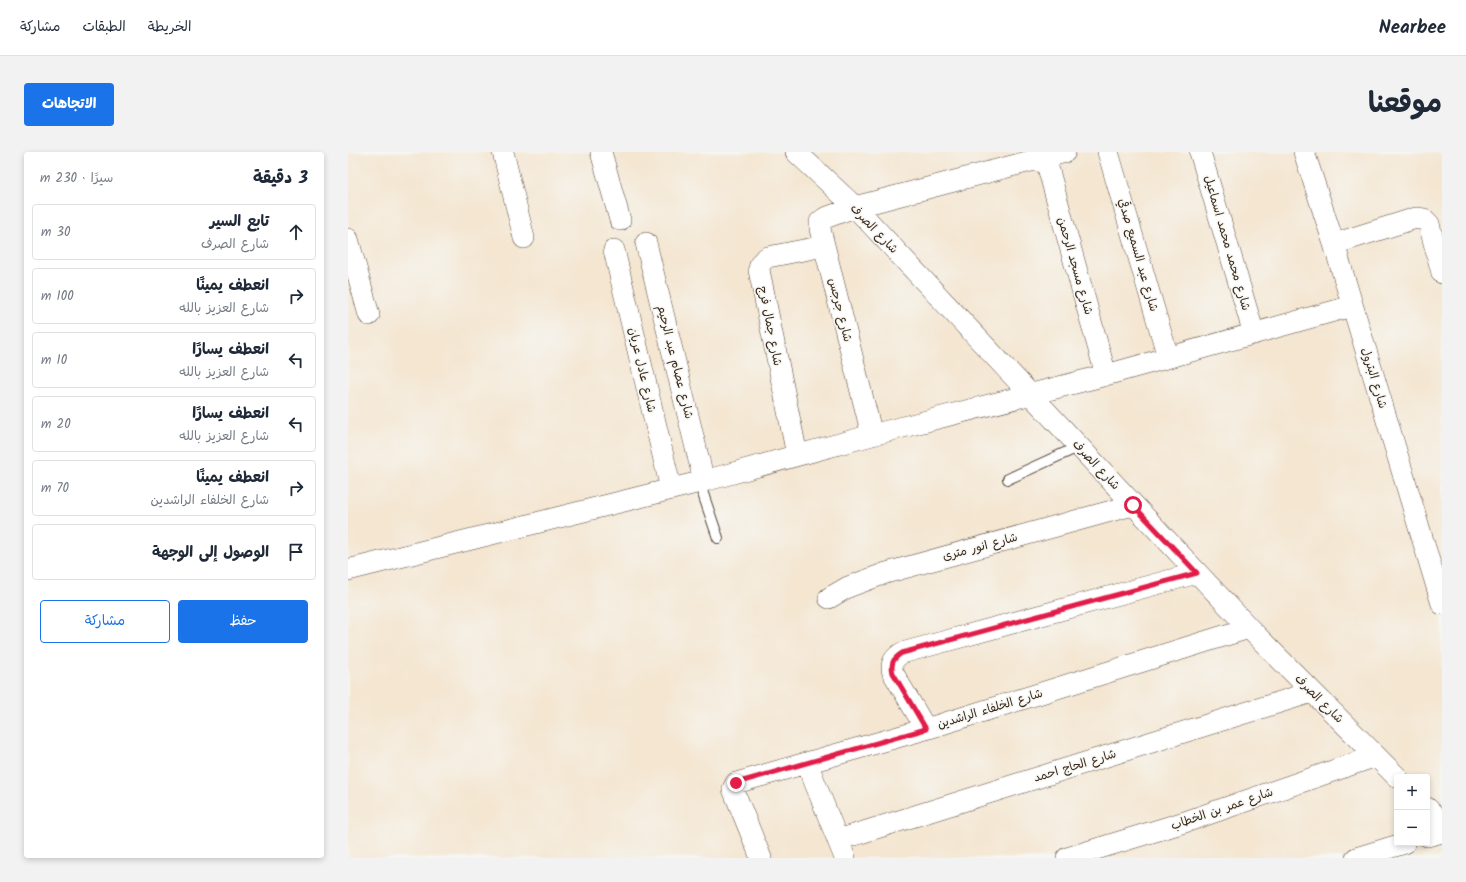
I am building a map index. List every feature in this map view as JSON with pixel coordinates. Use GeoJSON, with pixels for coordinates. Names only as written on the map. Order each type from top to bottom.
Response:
{"type":"FeatureCollection","features":[{"type":"Feature","properties":{"kind":"street"},"geometry":{"type":"LineString","coordinates":[[503,152],[524,238]]}},
{"type":"Feature","properties":{"kind":"street"},"geometry":{"type":"LineString","coordinates":[[602,152],[620,220]]}},
{"type":"Feature","properties":{"kind":"street","name":"شارع الصرف"},"geometry":{"type":"LineString","coordinates":[[796,152],[855,207],[1249,628],[1394,774]]}},
{"type":"Feature","properties":{"kind":"street","name":"شارع جرجس"},"geometry":{"type":"LineString","coordinates":[[872,435],[819,225],[822,219],[855,207],[1065,152]]}},
{"type":"Feature","properties":{"kind":"street","name":"شارع عبد السميع صدقي"},"geometry":{"type":"LineString","coordinates":[[1108,152],[1168,358]]}},
{"type":"Feature","properties":{"kind":"street","name":"شارع محمد محمد اسماعيل"},"geometry":{"type":"LineString","coordinates":[[1200,152],[1254,334]]}},
{"type":"Feature","properties":{"kind":"street","name":"شارع البترول"},"geometry":{"type":"LineString","coordinates":[[1304,152],[1334,244],[1440,593]]}},
{"type":"Feature","properties":{"kind":"street","name":"شارع مسجد الرحمن"},"geometry":{"type":"LineString","coordinates":[[1045,157],[1106,375]]}},
{"type":"Feature","properties":{"kind":"street"},"geometry":{"type":"LineString","coordinates":[[1334,244],[1416,218],[1424,219],[1429,224],[1442,273]]}},
{"type":"Feature","properties":{"kind":"street"},"geometry":{"type":"LineString","coordinates":[[348,239],[369,314]]}},
{"type":"Feature","properties":{"kind":"street","name":"شارع عصام عبد الرحيم"},"geometry":{"type":"LineString","coordinates":[[646,243],[701,481]]}},
{"type":"Feature","properties":{"kind":"street","name":"شارع جمال فرج"},"geometry":{"type":"LineString","coordinates":[[797,455],[759,264],[768,257],[824,246]]}},
{"type":"Feature","properties":{"kind":"street","name":"شارع عادل عريان"},"geometry":{"type":"LineString","coordinates":[[614,250],[671,489]]}},
{"type":"Feature","properties":{"kind":"street"},"geometry":{"type":"LineString","coordinates":[[348,570],[671,489],[872,435],[1030,395],[1352,306]]}},
{"type":"Feature","properties":{"kind":"street","name":"شارع انور مترى"},"geometry":{"type":"LineString","coordinates":[[829,598],[848,587],[886,573],[1133,505]]}},
{"type":"Feature","properties":{"kind":"street"},"geometry":{"type":"LineString","coordinates":[[926,729],[893,673],[891,667],[896,656],[902,653],[1197,573]]}},
{"type":"Feature","properties":{"kind":"street","name":"شارع الخلفاء الراشدين"},"geometry":{"type":"LineString","coordinates":[[761,858],[733,789],[736,783],[926,729],[1249,628]]}},
{"type":"Feature","properties":{"kind":"street","name":"شارع الحاج احمد"},"geometry":{"type":"LineString","coordinates":[[842,849],[1312,692]]}},
{"type":"Feature","properties":{"kind":"street","name":"شارع عمر بن الخطاب"},"geometry":{"type":"LineString","coordinates":[[1067,858],[1188,821],[1376,756]]}},
{"type":"Feature","properties":{"kind":"street"},"geometry":{"type":"LineString","coordinates":[[807,763],[842,849]]}},
{"type":"Feature","properties":{"kind":"street"},"geometry":{"type":"LineString","coordinates":[[1429,810],[1442,823]]}},
{"type":"Feature","properties":{"kind":"street"},"geometry":{"type":"LineString","coordinates":[[1430,835],[1442,832]]}},
{"type":"Feature","properties":{"kind":"street"},"geometry":{"type":"LineString","coordinates":[[1356,858],[1395,846]]}},
{"type":"Feature","properties":{"kind":"lane"},"geometry":{"type":"LineString","coordinates":[[1008,479],[1080,446]]}},
{"type":"Feature","properties":{"kind":"lane"},"geometry":{"type":"LineString","coordinates":[[701,481],[718,538]]}},
{"type":"Feature","properties":{"kind":"route"},"geometry":{"type":"LineString","coordinates":[[736,783],[926,729],[893,673],[891,667],[896,656],[902,653],[1197,573],[1133,505]]}}]}
